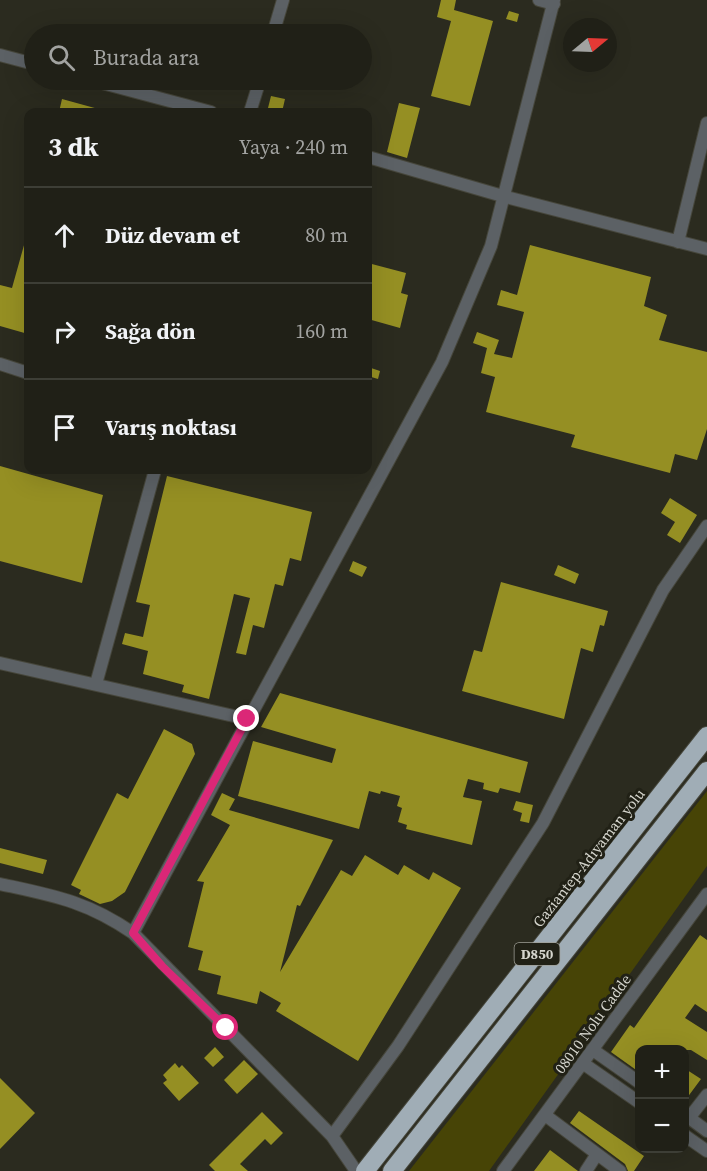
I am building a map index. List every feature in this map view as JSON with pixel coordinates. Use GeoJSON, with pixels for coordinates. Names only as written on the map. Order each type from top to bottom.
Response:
{"type":"FeatureCollection","features":[{"type":"Feature","properties":{"kind":"highway","name":"Gaziantep-Adıyaman yolu"},"geometry":{"type":"LineString","coordinates":[[365,1171],[707,736]]}},
{"type":"Feature","properties":{"kind":"highway","name":"D850"},"geometry":{"type":"LineString","coordinates":[[392,1171],[707,771]]}},
{"type":"Feature","properties":{"kind":"street"},"geometry":{"type":"LineString","coordinates":[[276,24],[283,0]]}},
{"type":"Feature","properties":{"kind":"street"},"geometry":{"type":"LineString","coordinates":[[133,933],[442,362],[491,246],[506,197],[554,2],[539,0]]}},
{"type":"Feature","properties":{"kind":"street"},"geometry":{"type":"LineString","coordinates":[[0,55],[24,61]]}},
{"type":"Feature","properties":{"kind":"street"},"geometry":{"type":"LineString","coordinates":[[128,90],[196,108]]}},
{"type":"Feature","properties":{"kind":"street"},"geometry":{"type":"LineString","coordinates":[[251,108],[257,90]]}},
{"type":"Feature","properties":{"kind":"street"},"geometry":{"type":"LineString","coordinates":[[678,242],[707,123]]}},
{"type":"Feature","properties":{"kind":"street"},"geometry":{"type":"LineString","coordinates":[[372,158],[506,197],[707,249]]}},
{"type":"Feature","properties":{"kind":"street"},"geometry":{"type":"LineString","coordinates":[[0,364],[24,372]]}},
{"type":"Feature","properties":{"kind":"street"},"geometry":{"type":"LineString","coordinates":[[96,684],[154,474]]}},
{"type":"Feature","properties":{"kind":"street"},"geometry":{"type":"LineString","coordinates":[[332,1136],[398,1046],[543,823],[663,590],[707,526]]}},
{"type":"Feature","properties":{"kind":"street"},"geometry":{"type":"LineString","coordinates":[[0,663],[247,719]]}},
{"type":"Feature","properties":{"kind":"street"},"geometry":{"type":"LineString","coordinates":[[0,884],[75,901],[105,914],[133,933],[162,966],[332,1136],[356,1171]]}},
{"type":"Feature","properties":{"kind":"street","name":"08010 Nolu Cadde"},"geometry":{"type":"LineString","coordinates":[[503,1171],[707,894]]}},
{"type":"Feature","properties":{"kind":"street"},"geometry":{"type":"LineString","coordinates":[[593,1050],[635,1080]]}},
{"type":"Feature","properties":{"kind":"street"},"geometry":{"type":"LineString","coordinates":[[584,1064],[635,1100]]}},
{"type":"Feature","properties":{"kind":"street"},"geometry":{"type":"LineString","coordinates":[[689,1114],[707,1095]]}},
{"type":"Feature","properties":{"kind":"street"},"geometry":{"type":"LineString","coordinates":[[545,1115],[620,1171]]}},
{"type":"Feature","properties":{"kind":"street"},"geometry":{"type":"LineString","coordinates":[[689,1118],[707,1131]]}},
{"type":"Feature","properties":{"kind":"street"},"geometry":{"type":"LineString","coordinates":[[689,1138],[707,1151]]}},
{"type":"Feature","properties":{"kind":"street"},"geometry":{"type":"LineString","coordinates":[[586,1171],[597,1154]]}},
{"type":"Feature","properties":{"kind":"shaded area"},"geometry":{"type":"Polygon","coordinates":[[[707,791],[707,866],[489,1171],[409,1171],[707,791]]]}},
{"type":"Feature","properties":{"kind":"building"},"geometry":{"type":"Polygon","coordinates":[[[441,0],[456,0],[454,10],[493,21],[470,106],[431,96],[451,21],[437,17],[441,0]]]}},
{"type":"Feature","properties":{"kind":"building"},"geometry":{"type":"Polygon","coordinates":[[[509,11],[519,14],[517,22],[506,19],[509,11]]]}},
{"type":"Feature","properties":{"kind":"building"},"geometry":{"type":"Polygon","coordinates":[[[271,96],[285,99],[283,108],[268,108],[271,96]]]}},
{"type":"Feature","properties":{"kind":"building"},"geometry":{"type":"Polygon","coordinates":[[[62,99],[95,108],[60,108],[62,99]]]}},
{"type":"Feature","properties":{"kind":"building"},"geometry":{"type":"Polygon","coordinates":[[[399,103],[420,108],[407,158],[387,152],[399,103]]]}},
{"type":"Feature","properties":{"kind":"building"},"geometry":{"type":"Polygon","coordinates":[[[24,245],[24,333],[0,326],[0,285],[12,288],[24,245]]]}},
{"type":"Feature","properties":{"kind":"building"},"geometry":{"type":"Polygon","coordinates":[[[530,245],[651,277],[644,306],[667,315],[659,340],[707,352],[707,429],[697,460],[675,454],[670,473],[571,447],[575,435],[486,412],[495,377],[481,373],[487,348],[473,343],[477,332],[499,340],[494,354],[512,358],[524,312],[497,305],[501,290],[517,295],[530,245]]]}},
{"type":"Feature","properties":{"kind":"building"},"geometry":{"type":"Polygon","coordinates":[[[372,264],[406,273],[401,293],[408,295],[400,328],[372,320],[372,264]]]}},
{"type":"Feature","properties":{"kind":"building"},"geometry":{"type":"Polygon","coordinates":[[[372,368],[380,371],[378,379],[372,377],[372,368]]]}},
{"type":"Feature","properties":{"kind":"building"},"geometry":{"type":"Polygon","coordinates":[[[0,466],[103,495],[82,583],[0,561],[0,466]]]}},
{"type":"Feature","properties":{"kind":"building"},"geometry":{"type":"Polygon","coordinates":[[[167,476],[312,512],[301,561],[290,558],[283,586],[275,584],[264,628],[253,625],[246,655],[236,653],[250,598],[234,594],[209,699],[182,692],[184,685],[143,674],[148,651],[122,644],[125,633],[143,637],[150,605],[136,602],[167,476]]]}},
{"type":"Feature","properties":{"kind":"building"},"geometry":{"type":"Polygon","coordinates":[[[670,498],[697,515],[680,543],[667,535],[675,522],[661,513],[670,498]]]}},
{"type":"Feature","properties":{"kind":"building"},"geometry":{"type":"Polygon","coordinates":[[[353,561],[367,567],[362,577],[349,571],[353,561]]]}},
{"type":"Feature","properties":{"kind":"building"},"geometry":{"type":"Polygon","coordinates":[[[558,565],[579,574],[575,584],[554,575],[558,565]]]}},
{"type":"Feature","properties":{"kind":"building"},"geometry":{"type":"Polygon","coordinates":[[[501,582],[608,611],[604,626],[600,625],[593,652],[581,648],[564,719],[462,691],[474,650],[482,652],[501,582]]]}},
{"type":"Feature","properties":{"kind":"building"},"geometry":{"type":"Polygon","coordinates":[[[280,693],[528,762],[520,793],[500,788],[498,793],[483,789],[484,783],[468,779],[463,797],[482,801],[472,845],[406,829],[407,825],[398,822],[402,808],[397,806],[400,796],[381,791],[380,794],[369,791],[359,829],[238,796],[253,741],[332,763],[336,749],[261,727],[280,693]]]}},
{"type":"Feature","properties":{"kind":"building"},"geometry":{"type":"Polygon","coordinates":[[[164,729],[192,744],[195,754],[125,892],[112,901],[100,904],[79,894],[81,890],[71,885],[117,793],[128,799],[164,729]]]}},
{"type":"Feature","properties":{"kind":"building"},"geometry":{"type":"Polygon","coordinates":[[[222,793],[235,799],[229,810],[333,840],[300,906],[297,905],[280,972],[341,870],[352,876],[365,855],[398,875],[404,865],[429,880],[433,872],[461,888],[358,1061],[276,1011],[281,1003],[260,991],[257,1004],[217,994],[221,976],[198,970],[203,951],[188,947],[204,882],[197,881],[230,825],[211,815],[222,793]]]}},
{"type":"Feature","properties":{"kind":"building"},"geometry":{"type":"Polygon","coordinates":[[[516,801],[533,805],[529,823],[520,821],[522,813],[513,810],[516,801]]]}},
{"type":"Feature","properties":{"kind":"building"},"geometry":{"type":"Polygon","coordinates":[[[0,848],[47,860],[43,874],[0,863],[0,848]]]}},
{"type":"Feature","properties":{"kind":"building"},"geometry":{"type":"Polygon","coordinates":[[[700,935],[707,940],[707,1012],[695,1004],[685,1018],[707,1032],[707,1060],[689,1050],[689,1045],[635,1045],[635,1069],[611,1052],[630,1025],[634,1028],[700,935]]]}},
{"type":"Feature","properties":{"kind":"building"},"geometry":{"type":"Polygon","coordinates":[[[215,1047],[224,1057],[213,1067],[204,1058],[215,1047]]]}},
{"type":"Feature","properties":{"kind":"building"},"geometry":{"type":"Polygon","coordinates":[[[244,1060],[258,1074],[237,1094],[224,1080],[244,1060]]]}},
{"type":"Feature","properties":{"kind":"building"},"geometry":{"type":"Polygon","coordinates":[[[175,1063],[179,1068],[182,1065],[199,1083],[179,1101],[163,1083],[167,1080],[163,1075],[175,1063]]]}},
{"type":"Feature","properties":{"kind":"building"},"geometry":{"type":"Polygon","coordinates":[[[689,1071],[701,1079],[689,1095],[689,1071]]]}},
{"type":"Feature","properties":{"kind":"building"},"geometry":{"type":"Polygon","coordinates":[[[0,1078],[35,1113],[0,1149],[0,1078]]]}},
{"type":"Feature","properties":{"kind":"building"},"geometry":{"type":"Polygon","coordinates":[[[579,1111],[635,1150],[635,1153],[644,1156],[634,1171],[628,1171],[625,1164],[570,1123],[579,1111]]]}},
{"type":"Feature","properties":{"kind":"building"},"geometry":{"type":"Polygon","coordinates":[[[262,1112],[283,1133],[271,1145],[265,1139],[240,1164],[248,1171],[215,1171],[209,1165],[262,1112]]]}},
{"type":"Feature","properties":{"kind":"building"},"geometry":{"type":"Polygon","coordinates":[[[550,1150],[578,1171],[534,1171],[550,1150]]]}},
{"type":"Feature","properties":{"kind":"route"},"geometry":{"type":"LineString","coordinates":[[226,1028],[162,966],[133,933],[247,719]]}}]}
